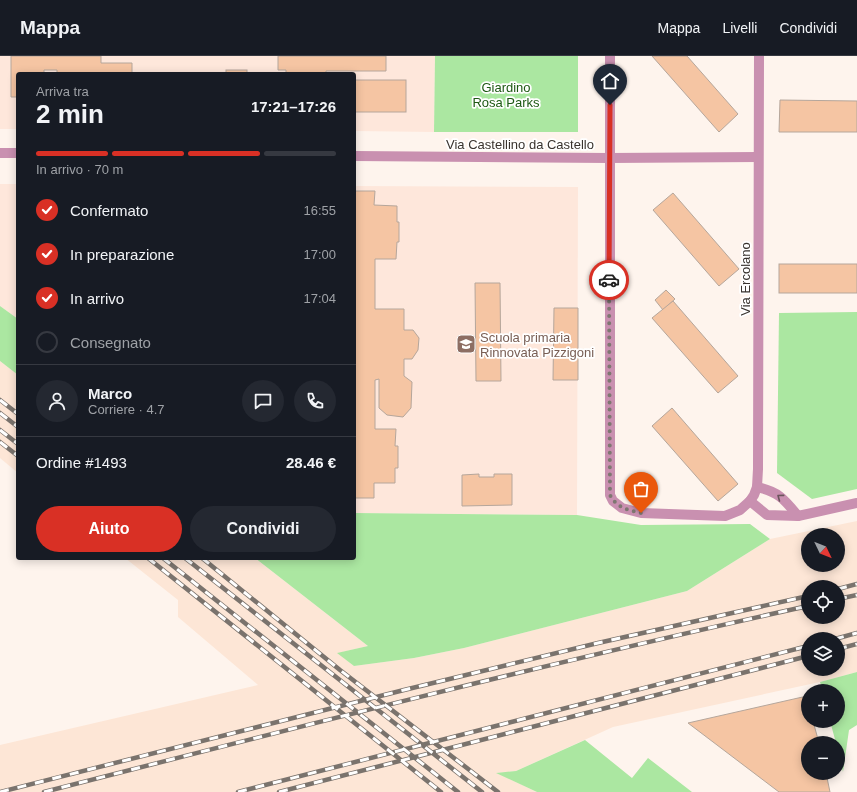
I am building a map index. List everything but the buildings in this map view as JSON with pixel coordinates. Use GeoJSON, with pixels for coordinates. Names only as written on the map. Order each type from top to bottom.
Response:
{"type":"FeatureCollection","features":[{"type":"Feature","properties":{"kind":"street"},"geometry":{"type":"LineString","coordinates":[[610,56],[610,495],[613,501],[622,508],[641,513],[725,516],[740,510],[750,501],[767,515],[798,516],[857,503]]}},
{"type":"Feature","properties":{"kind":"street","name":"Via Ercolano"},"geometry":{"type":"LineString","coordinates":[[750,501],[757,487],[758,469],[759,56]]}},
{"type":"Feature","properties":{"kind":"street"},"geometry":{"type":"LineString","coordinates":[[0,153],[16,153]]}},
{"type":"Feature","properties":{"kind":"street","name":"Via Castellino da Castello"},"geometry":{"type":"LineString","coordinates":[[356,156],[609,158],[758,157]]}},
{"type":"Feature","properties":{"kind":"street"},"geometry":{"type":"LineString","coordinates":[[757,487],[770,490],[784,499],[798,516]]}},
{"type":"Feature","properties":{"kind":"shaded area"},"geometry":{"type":"Polygon","coordinates":[[[0,56],[435,56],[434,132],[356,131],[356,72],[16,72],[16,129],[0,129],[0,56]]]}},
{"type":"Feature","properties":{"kind":"shaded area"},"geometry":{"type":"Polygon","coordinates":[[[0,184],[16,184],[16,318],[0,306],[0,184]]]}},
{"type":"Feature","properties":{"kind":"shaded area","name":"Scuola primaria Rinnovata Pizzigoni"},"geometry":{"type":"Polygon","coordinates":[[[356,186],[578,187],[577,515],[356,513],[356,186]]]}},
{"type":"Feature","properties":{"kind":"shaded area"},"geometry":{"type":"Polygon","coordinates":[[[0,361],[16,373],[16,471],[0,458],[0,361]]]}},
{"type":"Feature","properties":{"kind":"shaded area"},"geometry":{"type":"Polygon","coordinates":[[[857,521],[857,672],[845,675],[845,632],[801,632],[801,676],[842,676],[613,727],[516,771],[497,773],[537,792],[0,792],[0,745],[258,685],[178,617],[178,600],[128,560],[258,560],[368,646],[338,653],[354,666],[414,658],[464,648],[687,591],[770,539],[801,533],[801,572],[845,572],[845,528],[823,528],[857,521]]]}},
{"type":"Feature","properties":{"kind":"green space","name":"Giardino Rosa Parks"},"geometry":{"type":"Polygon","coordinates":[[[435,56],[578,56],[578,132],[434,132],[435,56]]]}},
{"type":"Feature","properties":{"kind":"green space"},"geometry":{"type":"Polygon","coordinates":[[[0,306],[16,318],[16,373],[0,361],[0,306]]]}},
{"type":"Feature","properties":{"kind":"green space"},"geometry":{"type":"Polygon","coordinates":[[[857,312],[857,489],[812,499],[777,473],[779,313],[857,312]]]}},
{"type":"Feature","properties":{"kind":"green space"},"geometry":{"type":"Polygon","coordinates":[[[356,513],[577,515],[641,525],[750,524],[770,539],[687,591],[464,648],[414,658],[354,666],[337,653],[368,646],[258,560],[356,560],[356,513]]]}},
{"type":"Feature","properties":{"kind":"green space"},"geometry":{"type":"Polygon","coordinates":[[[857,672],[857,725],[849,730],[845,758],[845,736],[834,736],[832,728],[845,728],[845,684],[821,684],[820,682],[857,672]]]}},
{"type":"Feature","properties":{"kind":"green space"},"geometry":{"type":"Polygon","coordinates":[[[585,740],[632,778],[648,758],[692,792],[537,792],[496,773],[516,771],[585,740]]]}},
{"type":"Feature","properties":{"kind":"railway"},"geometry":{"type":"LineString","coordinates":[[0,400],[16,412]]}},
{"type":"Feature","properties":{"kind":"railway"},"geometry":{"type":"LineString","coordinates":[[0,413],[16,425]]}},
{"type":"Feature","properties":{"kind":"railway"},"geometry":{"type":"LineString","coordinates":[[0,430],[16,442]]}},
{"type":"Feature","properties":{"kind":"railway"},"geometry":{"type":"LineString","coordinates":[[0,442],[16,454]]}},
{"type":"Feature","properties":{"kind":"railway"},"geometry":{"type":"LineString","coordinates":[[151,560],[441,792]]}},
{"type":"Feature","properties":{"kind":"railway"},"geometry":{"type":"LineString","coordinates":[[166,560],[458,792]]}},
{"type":"Feature","properties":{"kind":"railway"},"geometry":{"type":"LineString","coordinates":[[188,560],[482,792]]}},
{"type":"Feature","properties":{"kind":"railway"},"geometry":{"type":"LineString","coordinates":[[204,560],[340,670],[498,792]]}},
{"type":"Feature","properties":{"kind":"railway"},"geometry":{"type":"LineString","coordinates":[[845,587],[857,584]]}},
{"type":"Feature","properties":{"kind":"railway"},"geometry":{"type":"LineString","coordinates":[[845,598],[857,595]]}},
{"type":"Feature","properties":{"kind":"railway"},"geometry":{"type":"LineString","coordinates":[[0,792],[404,690],[598,643],[801,598]]}},
{"type":"Feature","properties":{"kind":"railway"},"geometry":{"type":"LineString","coordinates":[[44,792],[521,672],[801,608]]}},
{"type":"Feature","properties":{"kind":"railway"},"geometry":{"type":"LineString","coordinates":[[845,636],[857,633]]}},
{"type":"Feature","properties":{"kind":"railway"},"geometry":{"type":"LineString","coordinates":[[845,647],[857,644]]}},
{"type":"Feature","properties":{"kind":"railway"},"geometry":{"type":"LineString","coordinates":[[238,792],[801,648]]}},
{"type":"Feature","properties":{"kind":"railway"},"geometry":{"type":"LineString","coordinates":[[279,792],[801,658]]}},
{"type":"Feature","properties":{"kind":"way so far"},"geometry":{"type":"LineString","coordinates":[[609,280],[610,495],[613,501],[622,508],[641,513]]}},
{"type":"Feature","properties":{"kind":"place","name":"Scuola primaria Rinnovata Pizzigoni"},"geometry":{"type":"Point","coordinates":[466,344]}},
{"type":"Feature","properties":{"kind":"route"},"geometry":{"type":"LineString","coordinates":[[609,280],[610,105]]}}]}
